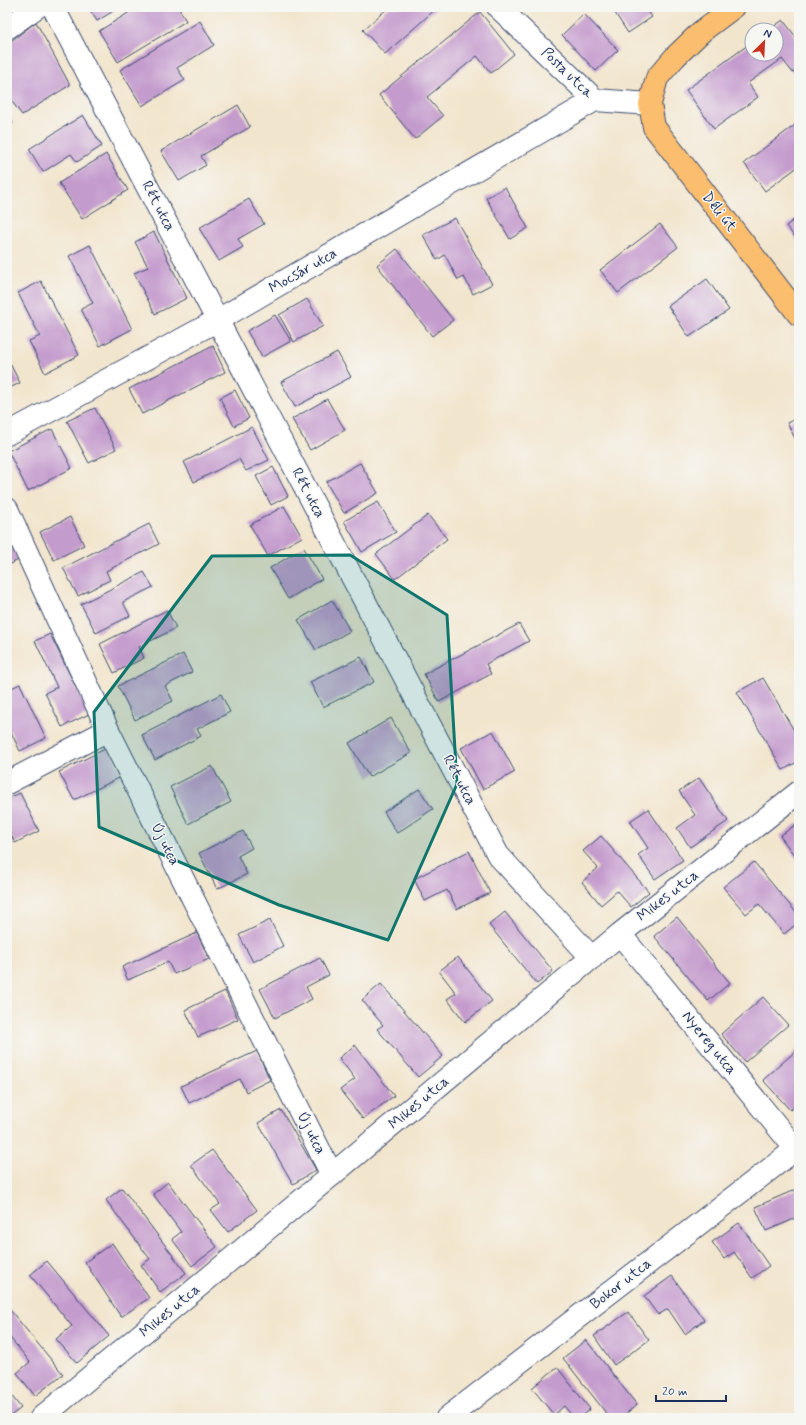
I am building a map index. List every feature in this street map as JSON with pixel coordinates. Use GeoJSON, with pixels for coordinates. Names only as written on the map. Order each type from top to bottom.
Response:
{"type":"FeatureCollection","features":[{"type":"Feature","properties":{"kind":"main road"},"geometry":{"type":"LineString","coordinates":[[650,104],[657,78],[675,57],[702,31],[734,7]]}},
{"type":"Feature","properties":{"kind":"main road","name":"Déli út"},"geometry":{"type":"LineString","coordinates":[[650,104],[654,127],[799,315]]}},
{"type":"Feature","properties":{"kind":"street"},"geometry":{"type":"LineString","coordinates":[[7,28],[37,7]]}},
{"type":"Feature","properties":{"kind":"street","name":"Rét utca"},"geometry":{"type":"LineString","coordinates":[[54,7],[498,855],[592,958]]}},
{"type":"Feature","properties":{"kind":"street","name":"Posta utca"},"geometry":{"type":"LineString","coordinates":[[498,7],[595,100],[650,104]]}},
{"type":"Feature","properties":{"kind":"street","name":"Mocsár utca"},"geometry":{"type":"LineString","coordinates":[[7,434],[218,320],[595,100]]}},
{"type":"Feature","properties":{"kind":"street","name":"Új utca"},"geometry":{"type":"LineString","coordinates":[[7,508],[108,730],[332,1175]]}},
{"type":"Feature","properties":{"kind":"street"},"geometry":{"type":"LineString","coordinates":[[7,783],[108,730]]}},
{"type":"Feature","properties":{"kind":"street","name":"Mikes utca"},"geometry":{"type":"LineString","coordinates":[[41,1418],[620,934],[799,792]]}},
{"type":"Feature","properties":{"kind":"street","name":"Nyereg utca"},"geometry":{"type":"LineString","coordinates":[[620,934],[798,1151]]}},
{"type":"Feature","properties":{"kind":"street","name":"Bokor utca"},"geometry":{"type":"LineString","coordinates":[[447,1418],[798,1151]]}},
{"type":"Feature","properties":{"kind":"highlighted area"},"geometry":{"type":"Polygon","coordinates":[[[350,555],[447,615],[457,784],[388,940],[279,905],[99,827],[94,712],[212,556],[350,555]]]}},
{"type":"Feature","properties":{"kind":"building"},"geometry":{"type":"Polygon","coordinates":[[[88,7],[120,7],[97,21],[88,7]]]}},
{"type":"Feature","properties":{"kind":"building"},"geometry":{"type":"Polygon","coordinates":[[[138,7],[178,7],[186,21],[118,62],[99,31],[138,7]]]}},
{"type":"Feature","properties":{"kind":"building"},"geometry":{"type":"Polygon","coordinates":[[[389,7],[438,7],[385,54],[363,30],[389,7]]]}},
{"type":"Feature","properties":{"kind":"building"},"geometry":{"type":"Polygon","coordinates":[[[611,7],[645,7],[652,17],[628,33],[611,7]]]}},
{"type":"Feature","properties":{"kind":"building"},"geometry":{"type":"Polygon","coordinates":[[[659,7],[669,7],[663,12],[659,7]]]}},
{"type":"Feature","properties":{"kind":"building"},"geometry":{"type":"Polygon","coordinates":[[[480,12],[514,54],[491,73],[477,56],[427,97],[443,116],[415,139],[379,95],[480,12]]]}},
{"type":"Feature","properties":{"kind":"building"},"geometry":{"type":"Polygon","coordinates":[[[584,14],[618,50],[596,71],[562,35],[584,14]]]}},
{"type":"Feature","properties":{"kind":"building"},"geometry":{"type":"Polygon","coordinates":[[[783,20],[799,41],[799,69],[793,73],[784,62],[784,22],[780,22],[783,20]]]}},
{"type":"Feature","properties":{"kind":"building"},"geometry":{"type":"Polygon","coordinates":[[[200,21],[214,45],[177,68],[185,80],[142,106],[120,70],[200,21]]]}},
{"type":"Feature","properties":{"kind":"building"},"geometry":{"type":"Polygon","coordinates":[[[36,22],[70,85],[22,115],[7,95],[7,44],[36,22]]]}},
{"type":"Feature","properties":{"kind":"building"},"geometry":{"type":"Polygon","coordinates":[[[744,48],[744,62],[778,62],[748,83],[758,97],[714,129],[686,90],[744,48]]]}},
{"type":"Feature","properties":{"kind":"building"},"geometry":{"type":"Polygon","coordinates":[[[238,105],[250,127],[201,156],[206,165],[179,181],[161,151],[238,105]]]}},
{"type":"Feature","properties":{"kind":"building"},"geometry":{"type":"Polygon","coordinates":[[[7,115],[13,123],[7,127],[7,115]]]}},
{"type":"Feature","properties":{"kind":"building"},"geometry":{"type":"Polygon","coordinates":[[[83,115],[102,146],[77,162],[71,154],[43,172],[29,149],[83,115]]]}},
{"type":"Feature","properties":{"kind":"building"},"geometry":{"type":"Polygon","coordinates":[[[799,122],[799,166],[765,191],[744,163],[799,122]]]}},
{"type":"Feature","properties":{"kind":"building"},"geometry":{"type":"Polygon","coordinates":[[[106,154],[128,190],[82,219],[59,183],[106,154]]]}},
{"type":"Feature","properties":{"kind":"building"},"geometry":{"type":"Polygon","coordinates":[[[505,187],[528,228],[510,239],[486,198],[505,187]]]}},
{"type":"Feature","properties":{"kind":"building"},"geometry":{"type":"Polygon","coordinates":[[[249,199],[264,224],[238,239],[243,247],[219,261],[199,228],[249,199]]]}},
{"type":"Feature","properties":{"kind":"building"},"geometry":{"type":"Polygon","coordinates":[[[799,216],[799,242],[786,226],[799,216]]]}},
{"type":"Feature","properties":{"kind":"building"},"geometry":{"type":"Polygon","coordinates":[[[455,218],[492,284],[473,294],[464,277],[458,280],[445,255],[437,260],[423,235],[455,218]]]}},
{"type":"Feature","properties":{"kind":"building"},"geometry":{"type":"Polygon","coordinates":[[[660,224],[678,247],[618,293],[600,270],[660,224]]]}},
{"type":"Feature","properties":{"kind":"building"},"geometry":{"type":"Polygon","coordinates":[[[154,232],[187,298],[155,314],[134,273],[148,267],[135,242],[154,232]]]}},
{"type":"Feature","properties":{"kind":"building"},"geometry":{"type":"Polygon","coordinates":[[[90,245],[132,329],[100,346],[81,309],[93,303],[69,256],[90,245]]]}},
{"type":"Feature","properties":{"kind":"building"},"geometry":{"type":"Polygon","coordinates":[[[397,249],[453,320],[432,336],[377,265],[397,249]]]}},
{"type":"Feature","properties":{"kind":"building"},"geometry":{"type":"Polygon","coordinates":[[[707,279],[729,310],[689,337],[668,306],[707,279]]]}},
{"type":"Feature","properties":{"kind":"building"},"geometry":{"type":"Polygon","coordinates":[[[41,281],[79,355],[45,373],[29,341],[40,336],[18,293],[41,281]]]}},
{"type":"Feature","properties":{"kind":"building"},"geometry":{"type":"Polygon","coordinates":[[[307,299],[323,326],[294,342],[279,315],[307,299]]]}},
{"type":"Feature","properties":{"kind":"building"},"geometry":{"type":"Polygon","coordinates":[[[275,315],[291,341],[262,357],[247,331],[275,315]]]}},
{"type":"Feature","properties":{"kind":"building"},"geometry":{"type":"Polygon","coordinates":[[[213,346],[225,372],[142,414],[129,389],[213,346]]]}},
{"type":"Feature","properties":{"kind":"building"},"geometry":{"type":"Polygon","coordinates":[[[337,352],[351,377],[295,407],[281,382],[337,352]]]}},
{"type":"Feature","properties":{"kind":"building"},"geometry":{"type":"Polygon","coordinates":[[[7,358],[20,383],[7,389],[7,358]]]}},
{"type":"Feature","properties":{"kind":"building"},"geometry":{"type":"Polygon","coordinates":[[[235,390],[249,418],[234,426],[220,398],[235,390]]]}},
{"type":"Feature","properties":{"kind":"building"},"geometry":{"type":"Polygon","coordinates":[[[327,399],[345,430],[310,450],[292,419],[327,399]]]}},
{"type":"Feature","properties":{"kind":"building"},"geometry":{"type":"Polygon","coordinates":[[[95,408],[116,449],[89,463],[67,421],[95,408]]]}},
{"type":"Feature","properties":{"kind":"building"},"geometry":{"type":"Polygon","coordinates":[[[799,417],[799,446],[787,423],[799,417]]]}},
{"type":"Feature","properties":{"kind":"building"},"geometry":{"type":"Polygon","coordinates":[[[252,427],[269,460],[246,471],[239,459],[194,482],[184,462],[252,427]]]}},
{"type":"Feature","properties":{"kind":"building"},"geometry":{"type":"Polygon","coordinates":[[[52,429],[72,468],[28,491],[8,451],[52,429]]]}},
{"type":"Feature","properties":{"kind":"building"},"geometry":{"type":"Polygon","coordinates":[[[360,463],[378,493],[344,513],[326,482],[360,463]]]}},
{"type":"Feature","properties":{"kind":"building"},"geometry":{"type":"Polygon","coordinates":[[[273,467],[288,496],[271,505],[256,476],[273,467]]]}},
{"type":"Feature","properties":{"kind":"building"},"geometry":{"type":"Polygon","coordinates":[[[378,502],[396,532],[362,552],[344,521],[378,502]]]}},
{"type":"Feature","properties":{"kind":"building"},"geometry":{"type":"Polygon","coordinates":[[[284,506],[302,537],[268,556],[250,525],[284,506]]]}},
{"type":"Feature","properties":{"kind":"building"},"geometry":{"type":"Polygon","coordinates":[[[428,515],[447,539],[395,579],[376,554],[428,515]]]}},
{"type":"Feature","properties":{"kind":"building"},"geometry":{"type":"Polygon","coordinates":[[[70,517],[84,545],[54,560],[40,532],[70,517]]]}},
{"type":"Feature","properties":{"kind":"building"},"geometry":{"type":"Polygon","coordinates":[[[149,524],[159,544],[106,571],[110,580],[78,596],[63,568],[149,524]]]}},
{"type":"Feature","properties":{"kind":"building"},"geometry":{"type":"Polygon","coordinates":[[[7,537],[18,560],[7,566],[7,537]]]}},
{"type":"Feature","properties":{"kind":"building"},"geometry":{"type":"Polygon","coordinates":[[[304,548],[322,579],[288,599],[270,568],[304,548]]]}},
{"type":"Feature","properties":{"kind":"building"},"geometry":{"type":"Polygon","coordinates":[[[144,572],[153,587],[123,602],[130,616],[96,633],[81,604],[144,572]]]}},
{"type":"Feature","properties":{"kind":"building"},"geometry":{"type":"Polygon","coordinates":[[[332,600],[350,631],[316,650],[298,620],[332,600]]]}},
{"type":"Feature","properties":{"kind":"building"},"geometry":{"type":"Polygon","coordinates":[[[167,610],[176,628],[139,647],[144,658],[114,673],[100,644],[167,610]]]}},
{"type":"Feature","properties":{"kind":"building"},"geometry":{"type":"Polygon","coordinates":[[[519,624],[529,641],[486,664],[491,674],[439,702],[424,674],[519,624]]]}},
{"type":"Feature","properties":{"kind":"building"},"geometry":{"type":"Polygon","coordinates":[[[50,634],[89,714],[62,727],[45,693],[57,687],[35,641],[50,634]]]}},
{"type":"Feature","properties":{"kind":"building"},"geometry":{"type":"Polygon","coordinates":[[[183,654],[192,672],[165,686],[173,701],[135,720],[118,686],[183,654]]]}},
{"type":"Feature","properties":{"kind":"building"},"geometry":{"type":"Polygon","coordinates":[[[361,657],[374,682],[323,707],[310,682],[361,657]]]}},
{"type":"Feature","properties":{"kind":"building"},"geometry":{"type":"Polygon","coordinates":[[[763,678],[799,739],[799,761],[783,770],[737,692],[763,678]]]}},
{"type":"Feature","properties":{"kind":"building"},"geometry":{"type":"Polygon","coordinates":[[[20,684],[46,738],[20,751],[7,724],[7,690],[20,684]]]}},
{"type":"Feature","properties":{"kind":"building"},"geometry":{"type":"Polygon","coordinates":[[[221,694],[230,712],[197,729],[201,736],[155,760],[142,735],[221,694]]]}},
{"type":"Feature","properties":{"kind":"building"},"geometry":{"type":"Polygon","coordinates":[[[391,718],[411,753],[369,777],[349,743],[391,718]]]}},
{"type":"Feature","properties":{"kind":"building"},"geometry":{"type":"Polygon","coordinates":[[[493,731],[515,772],[483,789],[461,748],[493,731]]]}},
{"type":"Feature","properties":{"kind":"building"},"geometry":{"type":"Polygon","coordinates":[[[109,747],[123,776],[74,800],[59,772],[109,747]]]}},
{"type":"Feature","properties":{"kind":"building"},"geometry":{"type":"Polygon","coordinates":[[[212,766],[231,802],[188,824],[170,787],[212,766]]]}},
{"type":"Feature","properties":{"kind":"building"},"geometry":{"type":"Polygon","coordinates":[[[699,778],[728,821],[690,847],[677,828],[695,815],[679,791],[699,778]]]}},
{"type":"Feature","properties":{"kind":"building"},"geometry":{"type":"Polygon","coordinates":[[[419,789],[433,809],[397,833],[384,812],[419,789]]]}},
{"type":"Feature","properties":{"kind":"building"},"geometry":{"type":"Polygon","coordinates":[[[20,793],[39,831],[15,843],[7,827],[7,799],[20,793]]]}},
{"type":"Feature","properties":{"kind":"building"},"geometry":{"type":"Polygon","coordinates":[[[648,809],[683,860],[655,879],[638,855],[648,848],[630,821],[648,809]]]}},
{"type":"Feature","properties":{"kind":"building"},"geometry":{"type":"Polygon","coordinates":[[[799,822],[799,862],[780,836],[799,822]]]}},
{"type":"Feature","properties":{"kind":"building"},"geometry":{"type":"Polygon","coordinates":[[[243,831],[252,848],[238,856],[247,874],[217,889],[199,853],[243,831]]]}},
{"type":"Feature","properties":{"kind":"building"},"geometry":{"type":"Polygon","coordinates":[[[601,836],[649,892],[631,907],[617,891],[601,905],[582,882],[598,868],[583,851],[601,836]]]}},
{"type":"Feature","properties":{"kind":"building"},"geometry":{"type":"Polygon","coordinates":[[[469,851],[490,893],[457,909],[447,890],[425,901],[414,879],[469,851]]]}},
{"type":"Feature","properties":{"kind":"building"},"geometry":{"type":"Polygon","coordinates":[[[754,862],[799,916],[799,922],[784,934],[759,904],[746,914],[723,887],[754,862]]]}},
{"type":"Feature","properties":{"kind":"building"},"geometry":{"type":"Polygon","coordinates":[[[505,912],[553,971],[537,984],[489,925],[505,912]]]}},
{"type":"Feature","properties":{"kind":"building"},"geometry":{"type":"Polygon","coordinates":[[[677,917],[730,983],[708,1001],[654,936],[677,917]]]}},
{"type":"Feature","properties":{"kind":"building"},"geometry":{"type":"Polygon","coordinates":[[[270,920],[283,946],[253,962],[239,935],[270,920]]]}},
{"type":"Feature","properties":{"kind":"building"},"geometry":{"type":"Polygon","coordinates":[[[197,933],[209,959],[174,974],[168,962],[128,980],[122,967],[197,933]]]}},
{"type":"Feature","properties":{"kind":"building"},"geometry":{"type":"Polygon","coordinates":[[[458,957],[492,1001],[465,1022],[447,999],[456,993],[439,971],[458,957]]]}},
{"type":"Feature","properties":{"kind":"building"},"geometry":{"type":"Polygon","coordinates":[[[320,958],[329,975],[306,987],[312,999],[275,1018],[260,989],[320,958]]]}},
{"type":"Feature","properties":{"kind":"building"},"geometry":{"type":"Polygon","coordinates":[[[381,984],[443,1056],[418,1077],[377,1029],[383,1025],[362,1000],[381,984]]]}},
{"type":"Feature","properties":{"kind":"building"},"geometry":{"type":"Polygon","coordinates":[[[225,991],[238,1019],[198,1037],[185,1010],[225,991]]]}},
{"type":"Feature","properties":{"kind":"building"},"geometry":{"type":"Polygon","coordinates":[[[763,997],[788,1025],[745,1062],[721,1034],[763,997]]]}},
{"type":"Feature","properties":{"kind":"building"},"geometry":{"type":"Polygon","coordinates":[[[355,1045],[394,1096],[363,1119],[340,1090],[355,1079],[339,1058],[355,1045]]]}},
{"type":"Feature","properties":{"kind":"building"},"geometry":{"type":"Polygon","coordinates":[[[799,1048],[799,1103],[790,1110],[763,1080],[799,1048]]]}},
{"type":"Feature","properties":{"kind":"building"},"geometry":{"type":"Polygon","coordinates":[[[257,1051],[270,1080],[246,1092],[240,1079],[189,1103],[181,1086],[257,1051]]]}},
{"type":"Feature","properties":{"kind":"building"},"geometry":{"type":"Polygon","coordinates":[[[281,1110],[316,1170],[293,1184],[258,1123],[281,1110]]]}},
{"type":"Feature","properties":{"kind":"building"},"geometry":{"type":"Polygon","coordinates":[[[212,1150],[257,1210],[228,1232],[211,1210],[220,1204],[191,1165],[212,1150]]]}},
{"type":"Feature","properties":{"kind":"building"},"geometry":{"type":"Polygon","coordinates":[[[168,1182],[217,1247],[192,1266],[172,1239],[181,1232],[153,1194],[168,1182]]]}},
{"type":"Feature","properties":{"kind":"building"},"geometry":{"type":"Polygon","coordinates":[[[122,1188],[186,1273],[160,1292],[141,1265],[150,1259],[106,1200],[122,1188]]]}},
{"type":"Feature","properties":{"kind":"building"},"geometry":{"type":"Polygon","coordinates":[[[799,1188],[799,1217],[766,1231],[755,1207],[799,1188]]]}},
{"type":"Feature","properties":{"kind":"building"},"geometry":{"type":"Polygon","coordinates":[[[739,1223],[769,1266],[752,1278],[734,1252],[724,1259],[712,1242],[739,1223]]]}},
{"type":"Feature","properties":{"kind":"building"},"geometry":{"type":"Polygon","coordinates":[[[112,1243],[149,1298],[121,1317],[85,1262],[112,1243]]]}},
{"type":"Feature","properties":{"kind":"building"},"geometry":{"type":"Polygon","coordinates":[[[47,1261],[109,1336],[77,1363],[56,1339],[72,1326],[30,1275],[47,1261]]]}},
{"type":"Feature","properties":{"kind":"building"},"geometry":{"type":"Polygon","coordinates":[[[672,1276],[704,1320],[685,1334],[668,1309],[658,1315],[644,1296],[672,1276]]]}},
{"type":"Feature","properties":{"kind":"building"},"geometry":{"type":"Polygon","coordinates":[[[10,1310],[63,1374],[35,1396],[17,1373],[30,1362],[7,1334],[7,1312],[10,1310]]]}},
{"type":"Feature","properties":{"kind":"building"},"geometry":{"type":"Polygon","coordinates":[[[628,1312],[649,1340],[614,1365],[594,1336],[628,1312]]]}},
{"type":"Feature","properties":{"kind":"building"},"geometry":{"type":"Polygon","coordinates":[[[586,1340],[637,1405],[620,1418],[610,1418],[563,1358],[586,1340]]]}},
{"type":"Feature","properties":{"kind":"building"},"geometry":{"type":"Polygon","coordinates":[[[557,1367],[590,1409],[579,1418],[574,1418],[564,1406],[554,1415],[532,1388],[557,1367]]]}},
{"type":"Feature","properties":{"kind":"building"},"geometry":{"type":"Polygon","coordinates":[[[7,1390],[21,1408],[8,1418],[7,1418],[7,1390]]]}}]}
